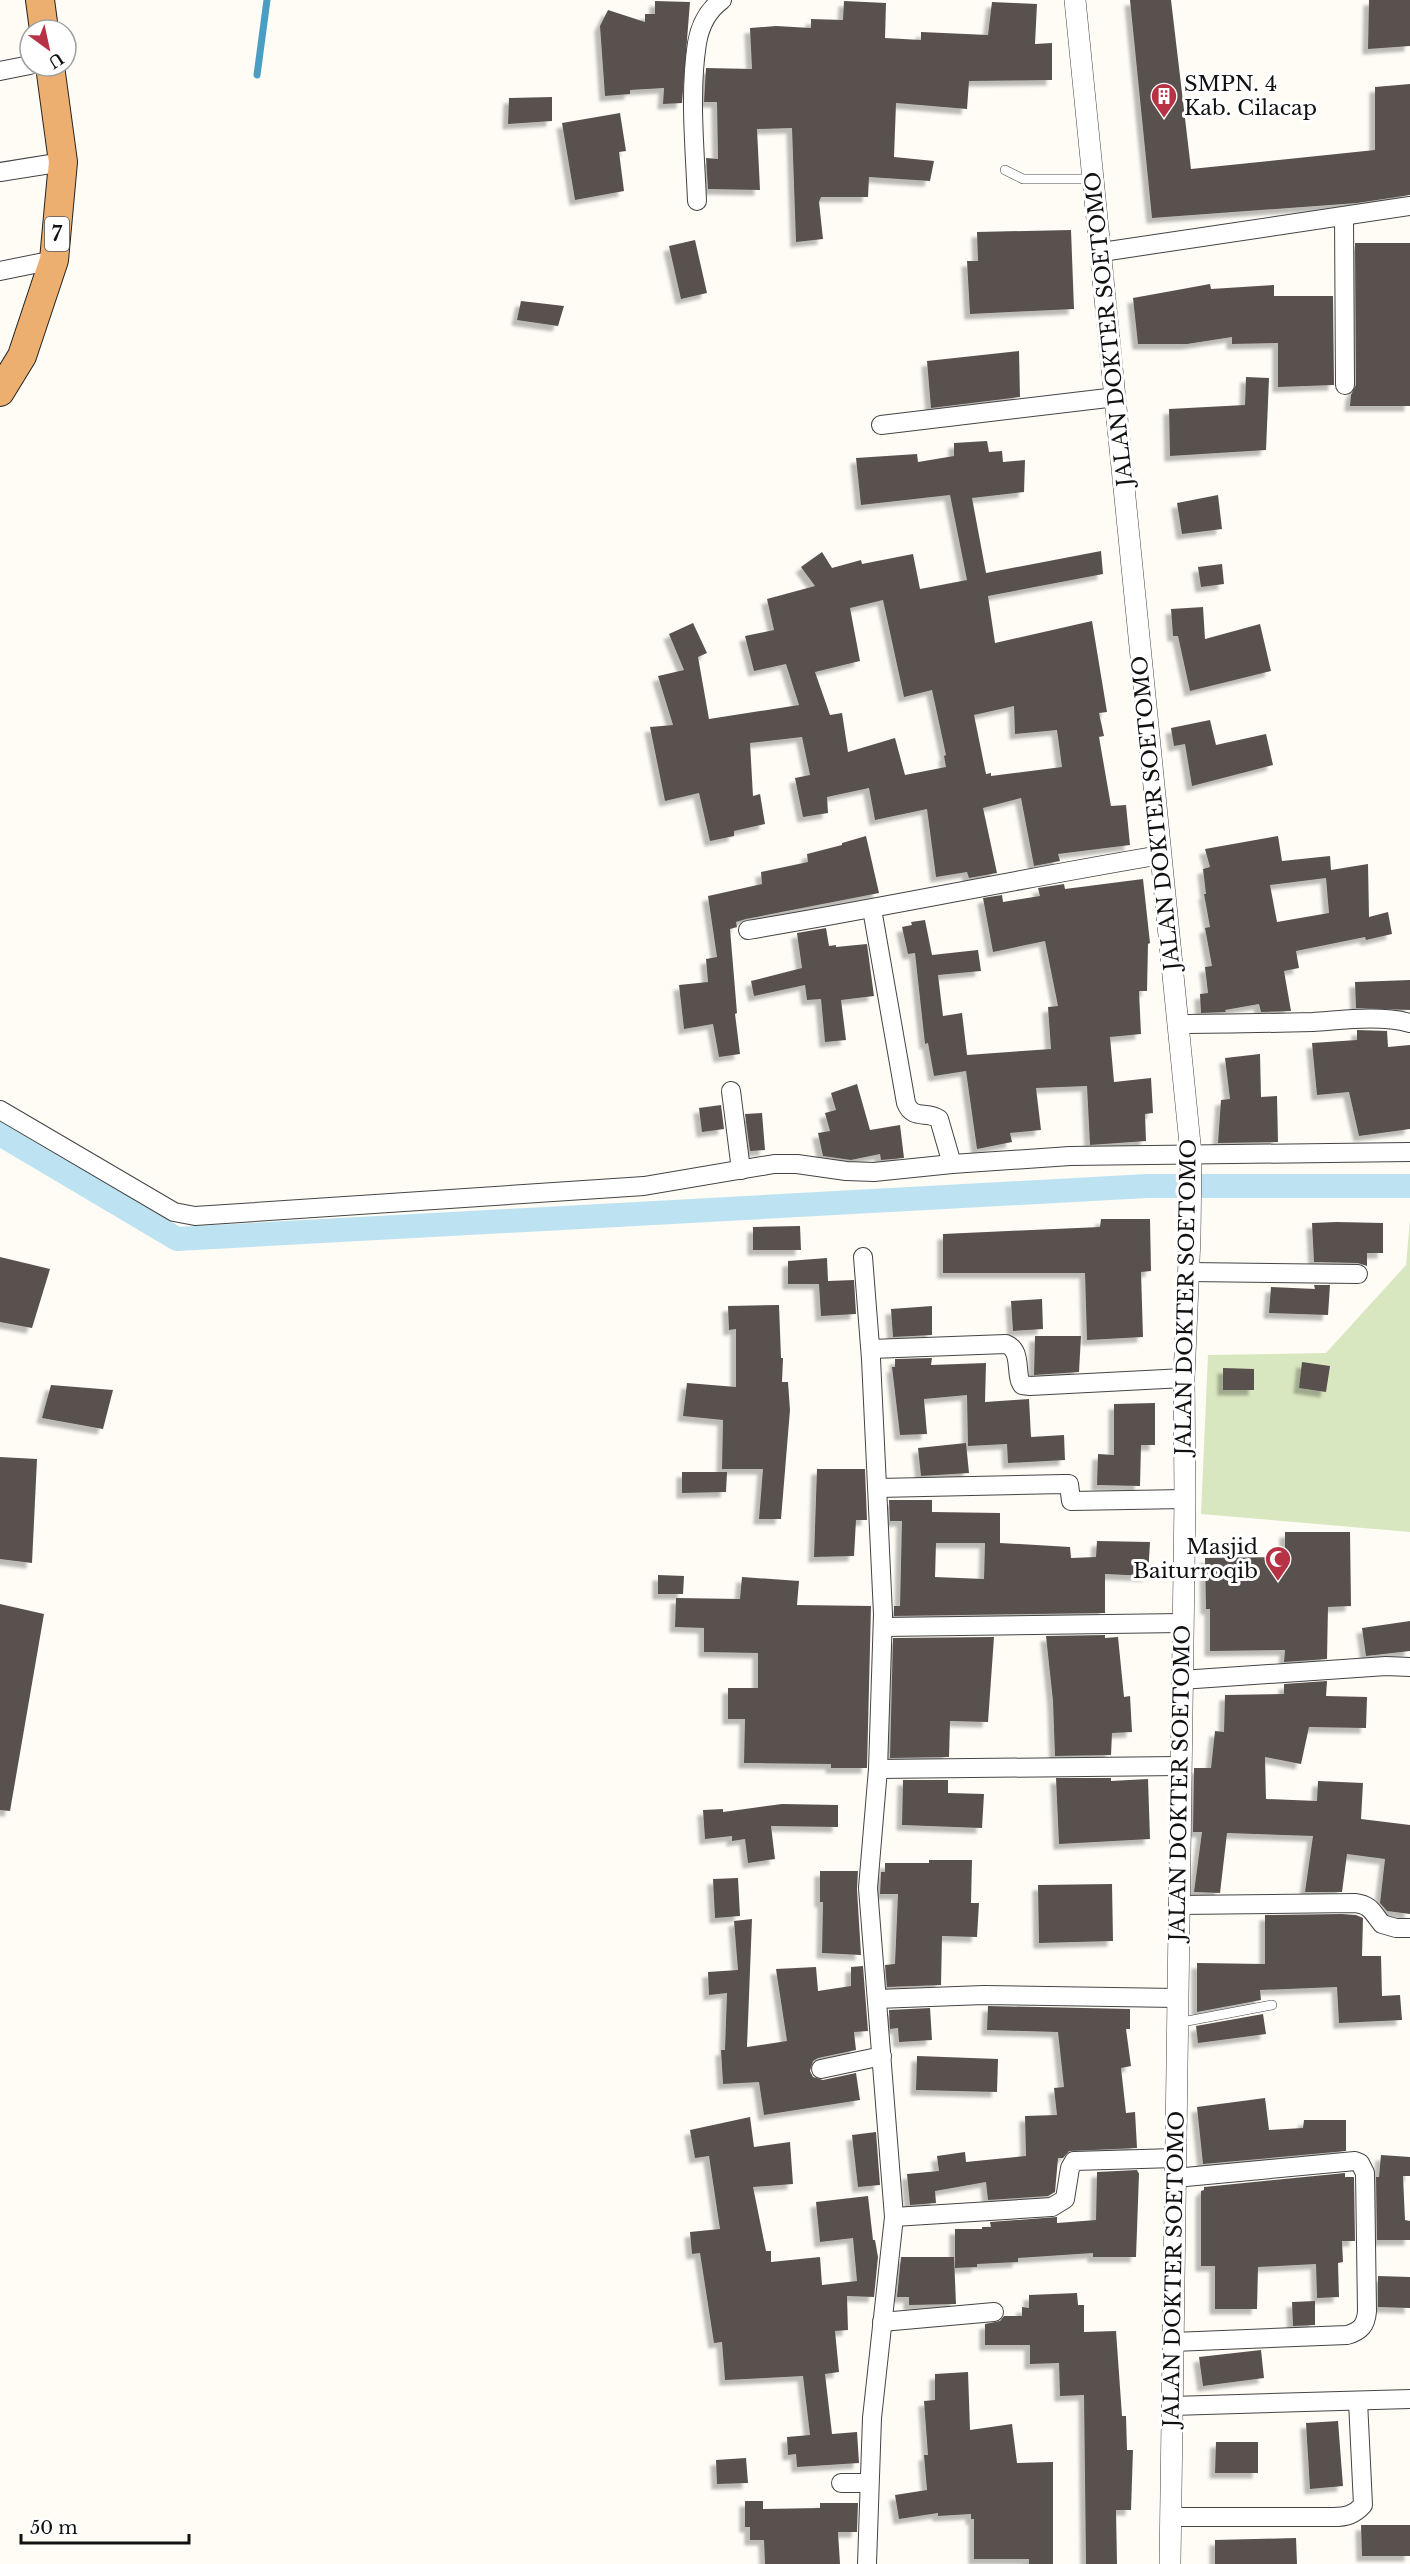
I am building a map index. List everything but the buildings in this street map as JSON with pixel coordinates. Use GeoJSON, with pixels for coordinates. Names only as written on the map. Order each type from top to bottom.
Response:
{"type":"FeatureCollection","features":[{"type":"Feature","properties":{"kind":"highway"},"geometry":{"type":"LineString","coordinates":[[40,0],[42,18]]}},
{"type":"Feature","properties":{"kind":"highway","name":"7"},"geometry":{"type":"LineString","coordinates":[[1,389],[22,356],[54,260],[63,162],[52,78]]}},
{"type":"Feature","properties":{"kind":"street"},"geometry":{"type":"LineString","coordinates":[[697,201],[694,98],[697,42],[712,7],[722,0]]}},
{"type":"Feature","properties":{"kind":"street","name":"JALAN DOKTER SOETOMO"},"geometry":{"type":"LineString","coordinates":[[1076,0],[1192,1178],[1184,1378],[1185,1499],[1170,2564]]}},
{"type":"Feature","properties":{"kind":"street"},"geometry":{"type":"LineString","coordinates":[[0,71],[18,67]]}},
{"type":"Feature","properties":{"kind":"street"},"geometry":{"type":"LineString","coordinates":[[0,172],[63,162]]}},
{"type":"Feature","properties":{"kind":"street"},"geometry":{"type":"LineString","coordinates":[[1102,252],[1410,206]]}},
{"type":"Feature","properties":{"kind":"street"},"geometry":{"type":"LineString","coordinates":[[1344,216],[1346,385]]}},
{"type":"Feature","properties":{"kind":"street"},"geometry":{"type":"LineString","coordinates":[[0,271],[54,260]]}},
{"type":"Feature","properties":{"kind":"street"},"geometry":{"type":"LineString","coordinates":[[881,425],[1116,397]]}},
{"type":"Feature","properties":{"kind":"street"},"geometry":{"type":"LineString","coordinates":[[748,930],[1161,855]]}},
{"type":"Feature","properties":{"kind":"street"},"geometry":{"type":"LineString","coordinates":[[872,909],[906,1103],[909,1111],[915,1114],[935,1115],[939,1119],[952,1164]]}},
{"type":"Feature","properties":{"kind":"street"},"geometry":{"type":"LineString","coordinates":[[1178,1023],[1251,1024],[1366,1019],[1400,1020],[1410,1023]]}},
{"type":"Feature","properties":{"kind":"street"},"geometry":{"type":"LineString","coordinates":[[731,1091],[741,1170]]}},
{"type":"Feature","properties":{"kind":"street"},"geometry":{"type":"LineString","coordinates":[[0,1110],[174,1212],[195,1216],[644,1186],[774,1164],[797,1164],[846,1171],[874,1172],[1070,1156],[1410,1152]]}},
{"type":"Feature","properties":{"kind":"street"},"geometry":{"type":"LineString","coordinates":[[863,1257],[871,1349],[883,1627],[878,1769],[868,1888],[894,2217],[872,2418],[867,2564]]}},
{"type":"Feature","properties":{"kind":"street"},"geometry":{"type":"LineString","coordinates":[[1188,1272],[1358,1274]]}},
{"type":"Feature","properties":{"kind":"street"},"geometry":{"type":"LineString","coordinates":[[871,1349],[1006,1344],[1012,1346],[1016,1353],[1020,1382],[1022,1385],[1030,1386],[1184,1378]]}},
{"type":"Feature","properties":{"kind":"street"},"geometry":{"type":"LineString","coordinates":[[878,1488],[1070,1484],[1071,1502],[1185,1499]]}},
{"type":"Feature","properties":{"kind":"street"},"geometry":{"type":"LineString","coordinates":[[883,1627],[1182,1623]]}},
{"type":"Feature","properties":{"kind":"street"},"geometry":{"type":"LineString","coordinates":[[1181,1680],[1375,1667],[1410,1667]]}},
{"type":"Feature","properties":{"kind":"street"},"geometry":{"type":"LineString","coordinates":[[878,1769],[1180,1766]]}},
{"type":"Feature","properties":{"kind":"street"},"geometry":{"type":"LineString","coordinates":[[1178,1905],[1366,1904],[1372,1908],[1382,1924],[1396,1928],[1410,1928]]}},
{"type":"Feature","properties":{"kind":"street"},"geometry":{"type":"LineString","coordinates":[[877,2000],[984,1995],[1177,1998]]}},
{"type":"Feature","properties":{"kind":"street"},"geometry":{"type":"LineString","coordinates":[[821,2069],[882,2056]]}},
{"type":"Feature","properties":{"kind":"street"},"geometry":{"type":"LineString","coordinates":[[894,2217],[1052,2207],[1065,2199],[1070,2168],[1074,2161],[1175,2168],[1355,2161],[1360,2163],[1365,2173],[1367,2311],[1365,2325],[1360,2330],[1347,2335],[1173,2342]]}},
{"type":"Feature","properties":{"kind":"street"},"geometry":{"type":"LineString","coordinates":[[882,2322],[994,2312]]}},
{"type":"Feature","properties":{"kind":"street"},"geometry":{"type":"LineString","coordinates":[[1172,2406],[1410,2399]]}},
{"type":"Feature","properties":{"kind":"street"},"geometry":{"type":"LineString","coordinates":[[1171,2517],[1346,2517],[1356,2512],[1363,2505],[1360,2492],[1358,2401]]}},
{"type":"Feature","properties":{"kind":"street"},"geometry":{"type":"LineString","coordinates":[[841,2483],[869,2483]]}},
{"type":"Feature","properties":{"kind":"lane"},"geometry":{"type":"LineString","coordinates":[[1005,170],[1023,179],[1094,179]]}},
{"type":"Feature","properties":{"kind":"lane"},"geometry":{"type":"LineString","coordinates":[[1177,2023],[1272,2005]]}},
{"type":"Feature","properties":{"kind":"green space"},"geometry":{"type":"Polygon","coordinates":[[[1410,1220],[1410,1532],[1201,1514],[1208,1355],[1326,1353],[1406,1265],[1410,1220]]]}},
{"type":"Feature","properties":{"kind":"waterway"},"geometry":{"type":"LineString","coordinates":[[257,75],[267,0]]}},
{"type":"Feature","properties":{"kind":"waterway"},"geometry":{"type":"LineString","coordinates":[[0,1134],[177,1239],[1147,1186],[1410,1186]]}},
{"type":"Feature","properties":{"kind":"place","name":"SMPN. 4 Kab. Cilacap"},"geometry":{"type":"Point","coordinates":[1164,119]}},
{"type":"Feature","properties":{"kind":"place","name":"Masjid Baiturroqib"},"geometry":{"type":"Point","coordinates":[1278,1582]}}]}
